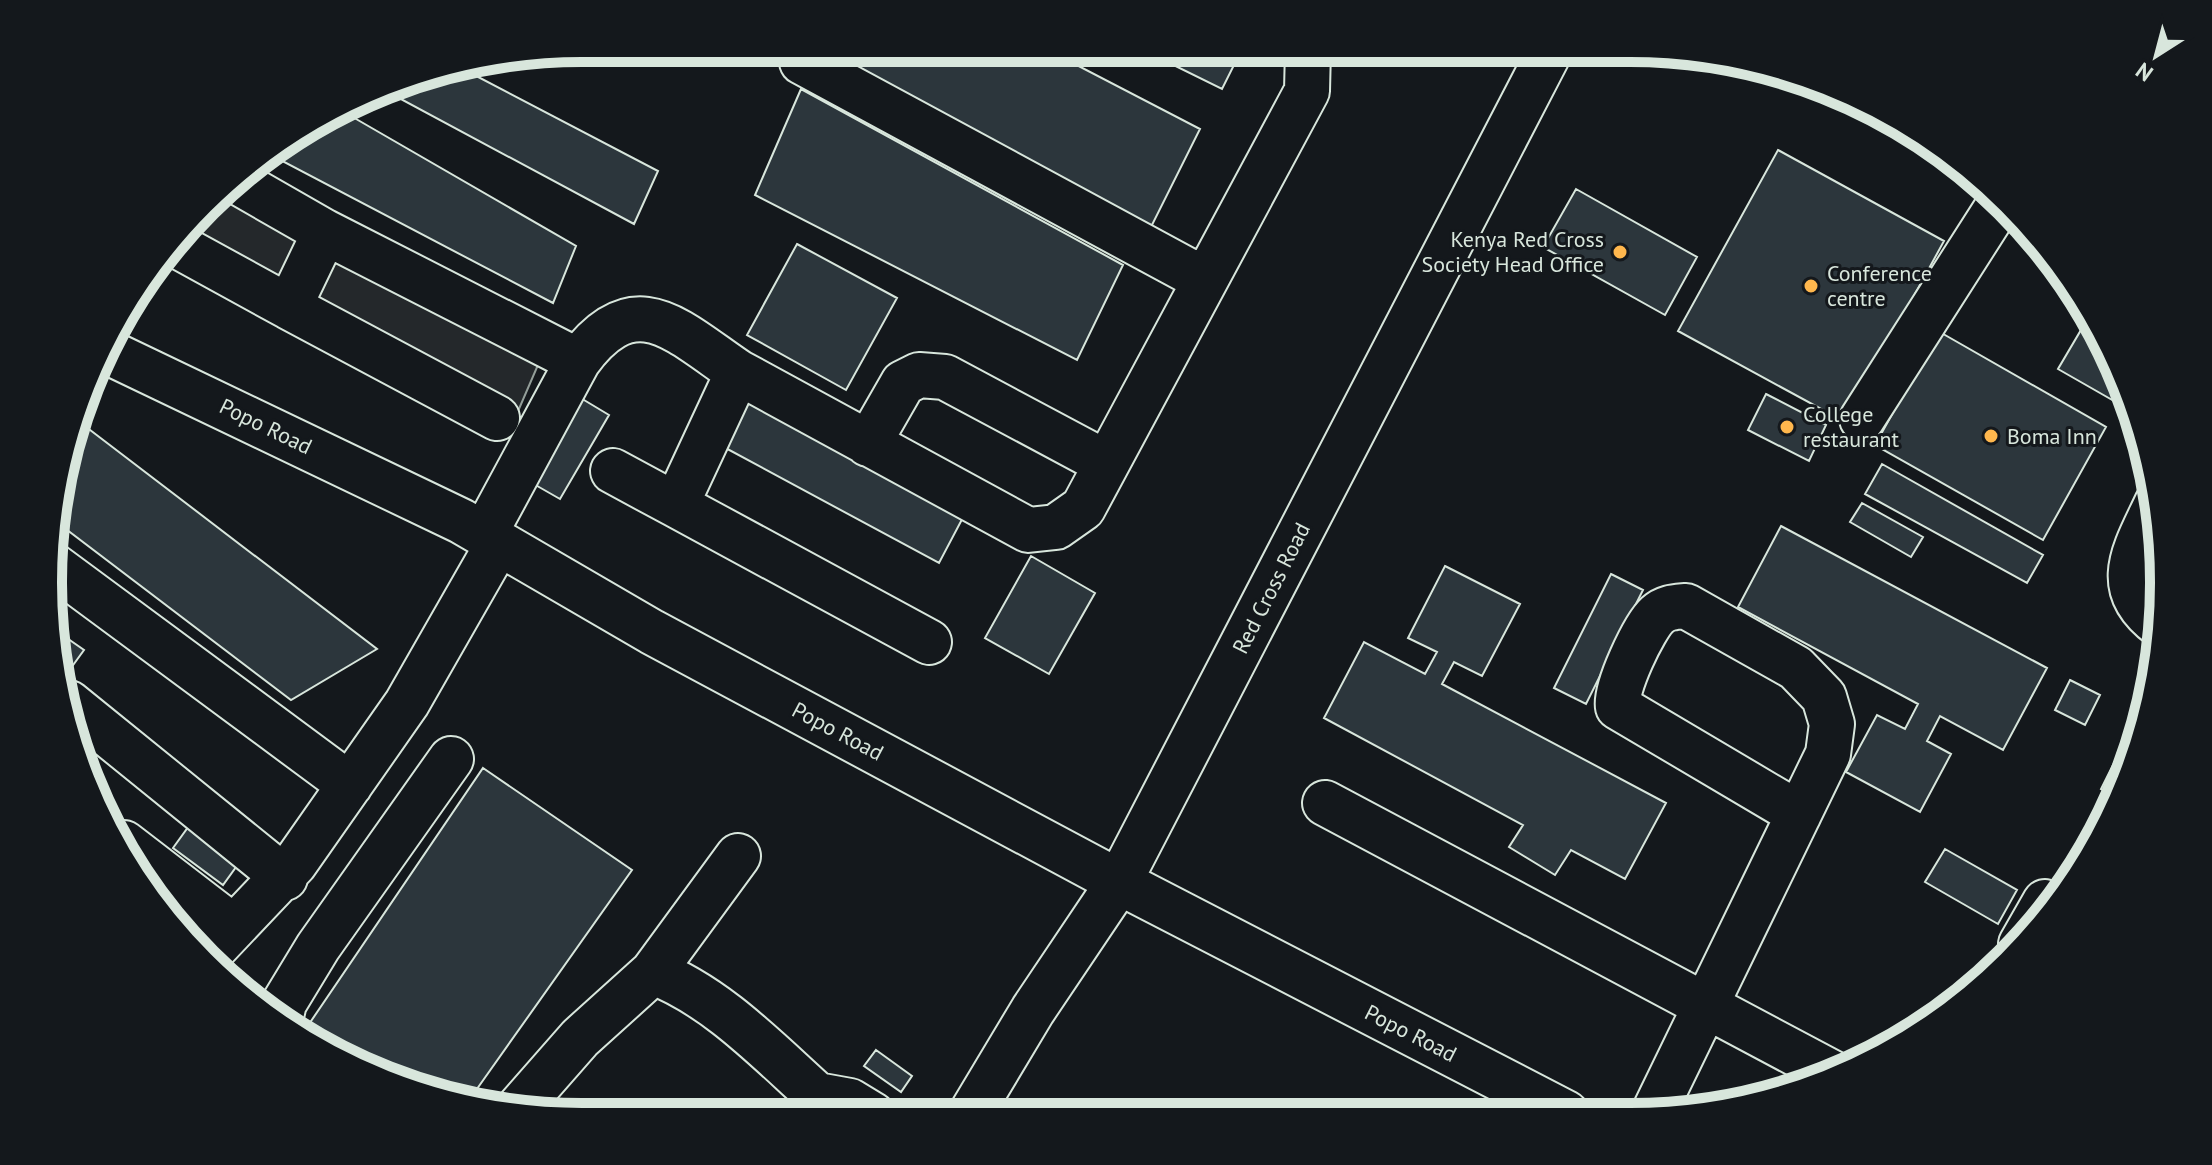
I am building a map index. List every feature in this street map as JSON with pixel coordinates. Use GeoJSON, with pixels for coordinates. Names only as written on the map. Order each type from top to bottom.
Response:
{"type":"FeatureCollection","features":[{"type":"Feature","properties":{"kind":"street"},"geometry":{"type":"LineString","coordinates":[[802,62],[1205,280]]}},
{"type":"Feature","properties":{"kind":"street"},"geometry":{"type":"LineString","coordinates":[[147,867],[219,942],[285,878],[407,703],[578,361],[603,331],[618,321],[650,318],[674,328],[738,372],[1028,530],[1056,527],[1083,508],[1307,91],[1308,62]]}},
{"type":"Feature","properties":{"kind":"street","name":"Red Cross Road"},"geometry":{"type":"LineString","coordinates":[[977,1103],[1033,1010],[1119,882],[1544,62]]}},
{"type":"Feature","properties":{"kind":"street"},"geometry":{"type":"LineString","coordinates":[[245,186],[325,232],[578,361]]}},
{"type":"Feature","properties":{"kind":"street"},"geometry":{"type":"LineString","coordinates":[[1862,419],[1995,211]]}},
{"type":"Feature","properties":{"kind":"street"},"geometry":{"type":"LineString","coordinates":[[289,307],[325,232]]}},
{"type":"Feature","properties":{"kind":"street"},"geometry":{"type":"LineString","coordinates":[[183,249],[497,418]]}},
{"type":"Feature","properties":{"kind":"street","name":"Popo Road"},"geometry":{"type":"LineString","coordinates":[[115,355],[290,437],[491,540],[652,632],[1119,882],[1547,1103]]}},
{"type":"Feature","properties":{"kind":"street"},"geometry":{"type":"LineString","coordinates":[[676,505],[738,372]]}},
{"type":"Feature","properties":{"kind":"street"},"geometry":{"type":"LineString","coordinates":[[868,444],[903,383],[919,375],[945,377],[1106,463]]}},
{"type":"Feature","properties":{"kind":"street"},"geometry":{"type":"LineString","coordinates":[[613,471],[929,642]]}},
{"type":"Feature","properties":{"kind":"street"},"geometry":{"type":"LineString","coordinates":[[2147,528],[2128,576],[2134,598],[2149,614]]}},
{"type":"Feature","properties":{"kind":"street"},"geometry":{"type":"LineString","coordinates":[[62,572],[350,785]]}},
{"type":"Feature","properties":{"kind":"street"},"geometry":{"type":"LineString","coordinates":[[1659,1102],[1705,1005],[1799,814],[1828,754],[1832,724],[1824,697],[1796,668],[1686,606],[1668,608],[1655,617],[1618,689],[1618,707],[1799,814]]}},
{"type":"Feature","properties":{"kind":"street"},"geometry":{"type":"LineString","coordinates":[[78,711],[285,878]]}},
{"type":"Feature","properties":{"kind":"street"},"geometry":{"type":"LineString","coordinates":[[283,1008],[318,947],[451,759]]}},
{"type":"Feature","properties":{"kind":"street"},"geometry":{"type":"LineString","coordinates":[[1325,803],[1820,1066]]}},
{"type":"Feature","properties":{"kind":"street"},"geometry":{"type":"LineString","coordinates":[[526,1100],[580,1038],[653,972],[738,856]]}},
{"type":"Feature","properties":{"kind":"street"},"geometry":{"type":"LineString","coordinates":[[653,972],[676,981],[749,1034],[808,1103]]}},
{"type":"Feature","properties":{"kind":"street"},"geometry":{"type":"LineString","coordinates":[[830,1103],[853,1103]]}},
{"type":"Feature","properties":{"kind":"shaded area"},"geometry":{"type":"Polygon","coordinates":[[[229,200],[541,358],[509,432],[179,255],[229,200]]]}},
{"type":"Feature","properties":{"kind":"building"},"geometry":{"type":"Polygon","coordinates":[[[833,62],[1071,62],[1200,129],[1151,227],[833,62]]]}},
{"type":"Feature","properties":{"kind":"building"},"geometry":{"type":"Polygon","coordinates":[[[1167,62],[1236,62],[1222,89],[1167,62]]]}},
{"type":"Feature","properties":{"kind":"building"},"geometry":{"type":"Polygon","coordinates":[[[473,74],[658,171],[634,224],[397,97],[473,74]]]}},
{"type":"Feature","properties":{"kind":"building"},"geometry":{"type":"Polygon","coordinates":[[[801,89],[1123,265],[1077,360],[755,195],[801,89]]]}},
{"type":"Feature","properties":{"kind":"building"},"geometry":{"type":"Polygon","coordinates":[[[351,116],[576,246],[553,303],[280,160],[351,116]]]}},
{"type":"Feature","properties":{"kind":"building","name":"Conference centre"},"geometry":{"type":"Polygon","coordinates":[[[1778,150],[1944,241],[1845,422],[1678,331],[1778,150]]]}},
{"type":"Feature","properties":{"kind":"building","name":"Kenya Red Cross Society Head Office"},"geometry":{"type":"Polygon","coordinates":[[[1576,189],[1697,257],[1665,315],[1543,247],[1576,189]]]}},
{"type":"Feature","properties":{"kind":"building"},"geometry":{"type":"Polygon","coordinates":[[[797,244],[897,298],[846,390],[747,335],[797,244]]]}},
{"type":"Feature","properties":{"kind":"building"},"geometry":{"type":"Polygon","coordinates":[[[2083,327],[2118,403],[2058,369],[2083,327]]]}},
{"type":"Feature","properties":{"kind":"building","name":"Boma Inn"},"geometry":{"type":"Polygon","coordinates":[[[1938,331],[2106,427],[2043,540],[1875,445],[1938,331]]]}},
{"type":"Feature","properties":{"kind":"building"},"geometry":{"type":"Polygon","coordinates":[[[749,392],[968,508],[939,563],[720,445],[749,392]]]}},
{"type":"Feature","properties":{"kind":"building"},"geometry":{"type":"Polygon","coordinates":[[[574,394],[609,415],[560,499],[525,479],[574,394]]]}},
{"type":"Feature","properties":{"kind":"building","name":"College restaurant"},"geometry":{"type":"Polygon","coordinates":[[[1766,394],[1826,425],[1809,461],[1748,430],[1766,394]]]}},
{"type":"Feature","properties":{"kind":"building"},"geometry":{"type":"Polygon","coordinates":[[[86,427],[377,649],[291,700],[65,528],[72,481],[86,427]]]}},
{"type":"Feature","properties":{"kind":"building"},"geometry":{"type":"Polygon","coordinates":[[[1882,464],[2043,555],[2027,583],[1865,494],[1882,464]]]}},
{"type":"Feature","properties":{"kind":"building"},"geometry":{"type":"Polygon","coordinates":[[[1862,503],[1923,537],[1911,557],[1850,522],[1862,503]]]}},
{"type":"Feature","properties":{"kind":"building"},"geometry":{"type":"Polygon","coordinates":[[[1781,526],[2047,668],[2003,750],[1940,716],[1927,741],[1951,754],[1920,812],[1846,772],[1877,715],[1905,729],[1918,704],[1738,607],[1781,526]]]}},
{"type":"Feature","properties":{"kind":"building"},"geometry":{"type":"Polygon","coordinates":[[[1031,556],[1095,593],[1049,674],[985,638],[1031,556]]]}},
{"type":"Feature","properties":{"kind":"building"},"geometry":{"type":"Polygon","coordinates":[[[1445,566],[1520,604],[1482,676],[1454,662],[1442,684],[1666,803],[1625,879],[1571,850],[1555,875],[1509,847],[1523,825],[1324,718],[1364,642],[1425,674],[1437,652],[1408,638],[1445,566]]]}},
{"type":"Feature","properties":{"kind":"building"},"geometry":{"type":"Polygon","coordinates":[[[2150,572],[2150,593],[2141,588],[2150,572]]]}},
{"type":"Feature","properties":{"kind":"building"},"geometry":{"type":"Polygon","coordinates":[[[1611,574],[1643,590],[1586,704],[1554,688],[1611,574]]]}},
{"type":"Feature","properties":{"kind":"building"},"geometry":{"type":"Polygon","coordinates":[[[65,637],[84,650],[70,670],[65,637]]]}},
{"type":"Feature","properties":{"kind":"building"},"geometry":{"type":"Polygon","coordinates":[[[2070,680],[2100,695],[2085,725],[2055,710],[2070,680]]]}},
{"type":"Feature","properties":{"kind":"building"},"geometry":{"type":"Polygon","coordinates":[[[2116,759],[2118,760],[2106,792],[2101,789],[2116,759]]]}},
{"type":"Feature","properties":{"kind":"building"},"geometry":{"type":"Polygon","coordinates":[[[483,768],[632,870],[475,1092],[383,1063],[309,1025],[483,768]]]}},
{"type":"Feature","properties":{"kind":"building"},"geometry":{"type":"Polygon","coordinates":[[[194,819],[244,856],[223,885],[173,848],[194,819]]]}},
{"type":"Feature","properties":{"kind":"building"},"geometry":{"type":"Polygon","coordinates":[[[1945,849],[2017,890],[1998,924],[1925,882],[1945,849]]]}},
{"type":"Feature","properties":{"kind":"building"},"geometry":{"type":"Polygon","coordinates":[[[876,1050],[912,1076],[901,1092],[864,1066],[876,1050]]]}},
{"type":"Feature","properties":{"kind":"place","name":"Kenya Red Cross Society Head Office"},"geometry":{"type":"Point","coordinates":[1620,252]}},
{"type":"Feature","properties":{"kind":"place","name":"Conference centre"},"geometry":{"type":"Point","coordinates":[1811,286]}},
{"type":"Feature","properties":{"kind":"place","name":"College restaurant"},"geometry":{"type":"Point","coordinates":[1787,427]}},
{"type":"Feature","properties":{"kind":"place","name":"Boma Inn"},"geometry":{"type":"Point","coordinates":[1991,436]}}]}
